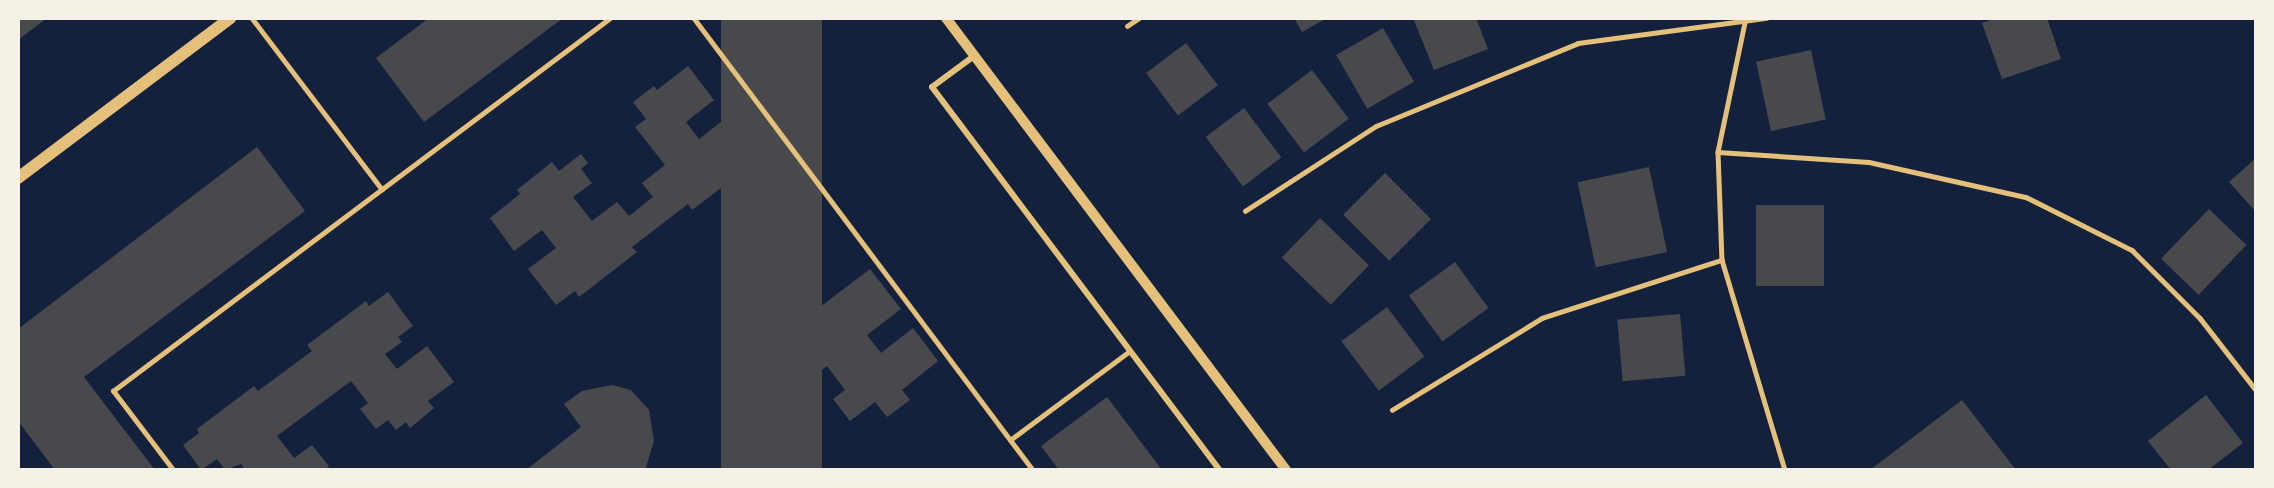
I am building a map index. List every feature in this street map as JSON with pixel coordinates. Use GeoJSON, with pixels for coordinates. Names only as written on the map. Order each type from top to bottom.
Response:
{"type":"FeatureCollection","features":[{"type":"Feature","properties":{"kind":"main road"},"geometry":{"type":"LineString","coordinates":[[18,178],[231,18]]}},
{"type":"Feature","properties":{"kind":"street"},"geometry":{"type":"LineString","coordinates":[[946,18],[1286,470]]}},
{"type":"Feature","properties":{"kind":"street"},"geometry":{"type":"LineString","coordinates":[[974,56],[932,87],[1220,470]]}},
{"type":"Feature","properties":{"kind":"lane"},"geometry":{"type":"LineString","coordinates":[[252,18],[382,189]]}},
{"type":"Feature","properties":{"kind":"lane"},"geometry":{"type":"LineString","coordinates":[[173,470],[113,391],[610,18]]}},
{"type":"Feature","properties":{"kind":"lane"},"geometry":{"type":"LineString","coordinates":[[694,18],[1033,470]]}},
{"type":"Feature","properties":{"kind":"lane"},"geometry":{"type":"LineString","coordinates":[[1127,26],[1139,18]]}},
{"type":"Feature","properties":{"kind":"lane"},"geometry":{"type":"LineString","coordinates":[[1245,211],[1376,126],[1578,43],[1766,18]]}},
{"type":"Feature","properties":{"kind":"lane"},"geometry":{"type":"LineString","coordinates":[[1745,20],[1718,152],[1722,260],[1785,470]]}},
{"type":"Feature","properties":{"kind":"lane"},"geometry":{"type":"LineString","coordinates":[[1718,152],[1869,162],[2026,197],[2132,250],[2200,318],[2256,390]]}},
{"type":"Feature","properties":{"kind":"lane"},"geometry":{"type":"LineString","coordinates":[[1392,410],[1542,318],[1722,260]]}},
{"type":"Feature","properties":{"kind":"lane"},"geometry":{"type":"LineString","coordinates":[[1010,440],[1130,351]]}},
{"type":"Feature","properties":{"kind":"building"},"geometry":{"type":"Polygon","coordinates":[[[18,18],[47,18],[18,40],[18,18]]]}},
{"type":"Feature","properties":{"kind":"building"},"geometry":{"type":"Polygon","coordinates":[[[429,18],[563,18],[424,122],[376,58],[429,18]]]}},
{"type":"Feature","properties":{"kind":"building"},"geometry":{"type":"Polygon","coordinates":[[[721,18],[822,18],[822,470],[721,470],[721,18]]]}},
{"type":"Feature","properties":{"kind":"building"},"geometry":{"type":"Polygon","coordinates":[[[1294,18],[1327,18],[1302,32],[1294,18]]]}},
{"type":"Feature","properties":{"kind":"building"},"geometry":{"type":"Polygon","coordinates":[[[1413,18],[1476,18],[1488,49],[1434,70],[1413,18]]]}},
{"type":"Feature","properties":{"kind":"building"},"geometry":{"type":"Polygon","coordinates":[[[1997,18],[2047,18],[2061,59],[2002,79],[1982,23],[1997,18]]]}},
{"type":"Feature","properties":{"kind":"building"},"geometry":{"type":"Polygon","coordinates":[[[1383,28],[1414,82],[1367,109],[1336,55],[1383,28]]]}},
{"type":"Feature","properties":{"kind":"building"},"geometry":{"type":"Polygon","coordinates":[[[1186,43],[1218,85],[1178,115],[1146,73],[1186,43]]]}},
{"type":"Feature","properties":{"kind":"building"},"geometry":{"type":"Polygon","coordinates":[[[1811,50],[1826,119],[1771,131],[1756,62],[1811,50]]]}},
{"type":"Feature","properties":{"kind":"building"},"geometry":{"type":"Polygon","coordinates":[[[688,66],[714,100],[686,122],[699,139],[735,111],[762,147],[745,160],[750,166],[692,210],[688,204],[632,247],[637,252],[579,297],[575,291],[556,305],[528,269],[556,248],[542,230],[514,251],[490,218],[520,194],[517,190],[552,162],[559,171],[581,154],[588,163],[581,169],[592,183],[573,197],[592,221],[617,202],[629,216],[653,197],[642,183],[665,165],[635,127],[646,119],[633,102],[654,86],[657,90],[688,66]]]}},
{"type":"Feature","properties":{"kind":"building"},"geometry":{"type":"Polygon","coordinates":[[[1312,70],[1349,119],[1304,152],[1267,104],[1312,70]]]}},
{"type":"Feature","properties":{"kind":"building"},"geometry":{"type":"Polygon","coordinates":[[[1244,108],[1281,158],[1243,186],[1206,137],[1244,108]]]}},
{"type":"Feature","properties":{"kind":"building"},"geometry":{"type":"Polygon","coordinates":[[[257,147],[305,211],[84,377],[155,470],[55,470],[18,421],[18,329],[257,147]]]}},
{"type":"Feature","properties":{"kind":"building"},"geometry":{"type":"Polygon","coordinates":[[[2256,158],[2256,212],[2229,182],[2256,158]]]}},
{"type":"Feature","properties":{"kind":"building"},"geometry":{"type":"Polygon","coordinates":[[[1649,167],[1667,252],[1596,267],[1578,182],[1649,167]]]}},
{"type":"Feature","properties":{"kind":"building"},"geometry":{"type":"Polygon","coordinates":[[[1385,173],[1431,219],[1389,261],[1343,215],[1385,173]]]}},
{"type":"Feature","properties":{"kind":"building"},"geometry":{"type":"Polygon","coordinates":[[[1756,205],[1824,205],[1824,286],[1756,286],[1756,205]]]}},
{"type":"Feature","properties":{"kind":"building"},"geometry":{"type":"Polygon","coordinates":[[[2209,209],[2246,245],[2198,295],[2161,259],[2209,209]]]}},
{"type":"Feature","properties":{"kind":"building"},"geometry":{"type":"Polygon","coordinates":[[[1320,218],[1369,265],[1331,305],[1282,258],[1320,218]]]}},
{"type":"Feature","properties":{"kind":"building"},"geometry":{"type":"Polygon","coordinates":[[[1455,262],[1489,308],[1442,342],[1409,296],[1455,262]]]}},
{"type":"Feature","properties":{"kind":"building"},"geometry":{"type":"Polygon","coordinates":[[[870,269],[901,309],[867,335],[881,353],[913,328],[938,361],[902,390],[910,400],[887,417],[875,402],[850,421],[833,399],[845,390],[827,366],[807,381],[794,364],[780,375],[762,351],[870,269]]]}},
{"type":"Feature","properties":{"kind":"building"},"geometry":{"type":"Polygon","coordinates":[[[388,292],[413,326],[398,337],[402,342],[385,354],[397,369],[427,346],[454,382],[428,401],[434,408],[410,428],[406,422],[396,430],[388,420],[376,429],[360,409],[368,403],[351,381],[277,436],[294,458],[312,445],[329,466],[324,470],[245,470],[241,464],[225,470],[217,459],[201,470],[183,445],[199,433],[197,429],[254,386],[258,391],[312,351],[307,345],[366,301],[369,306],[388,292]]]}},
{"type":"Feature","properties":{"kind":"building"},"geometry":{"type":"Polygon","coordinates":[[[1387,307],[1424,357],[1379,391],[1341,341],[1387,307]]]}},
{"type":"Feature","properties":{"kind":"building"},"geometry":{"type":"Polygon","coordinates":[[[1680,314],[1685,376],[1623,381],[1617,319],[1680,314]]]}},
{"type":"Feature","properties":{"kind":"building"},"geometry":{"type":"Polygon","coordinates":[[[612,385],[631,390],[649,410],[654,441],[645,470],[526,470],[581,427],[564,404],[582,391],[612,385]]]}},
{"type":"Feature","properties":{"kind":"building"},"geometry":{"type":"Polygon","coordinates":[[[2206,395],[2243,443],[2208,470],[2171,470],[2148,441],[2206,395]]]}},
{"type":"Feature","properties":{"kind":"building"},"geometry":{"type":"Polygon","coordinates":[[[1107,397],[1162,470],[1059,470],[1041,446],[1107,397]]]}},
{"type":"Feature","properties":{"kind":"building"},"geometry":{"type":"Polygon","coordinates":[[[1962,400],[2016,470],[1870,470],[1962,400]]]}}]}
